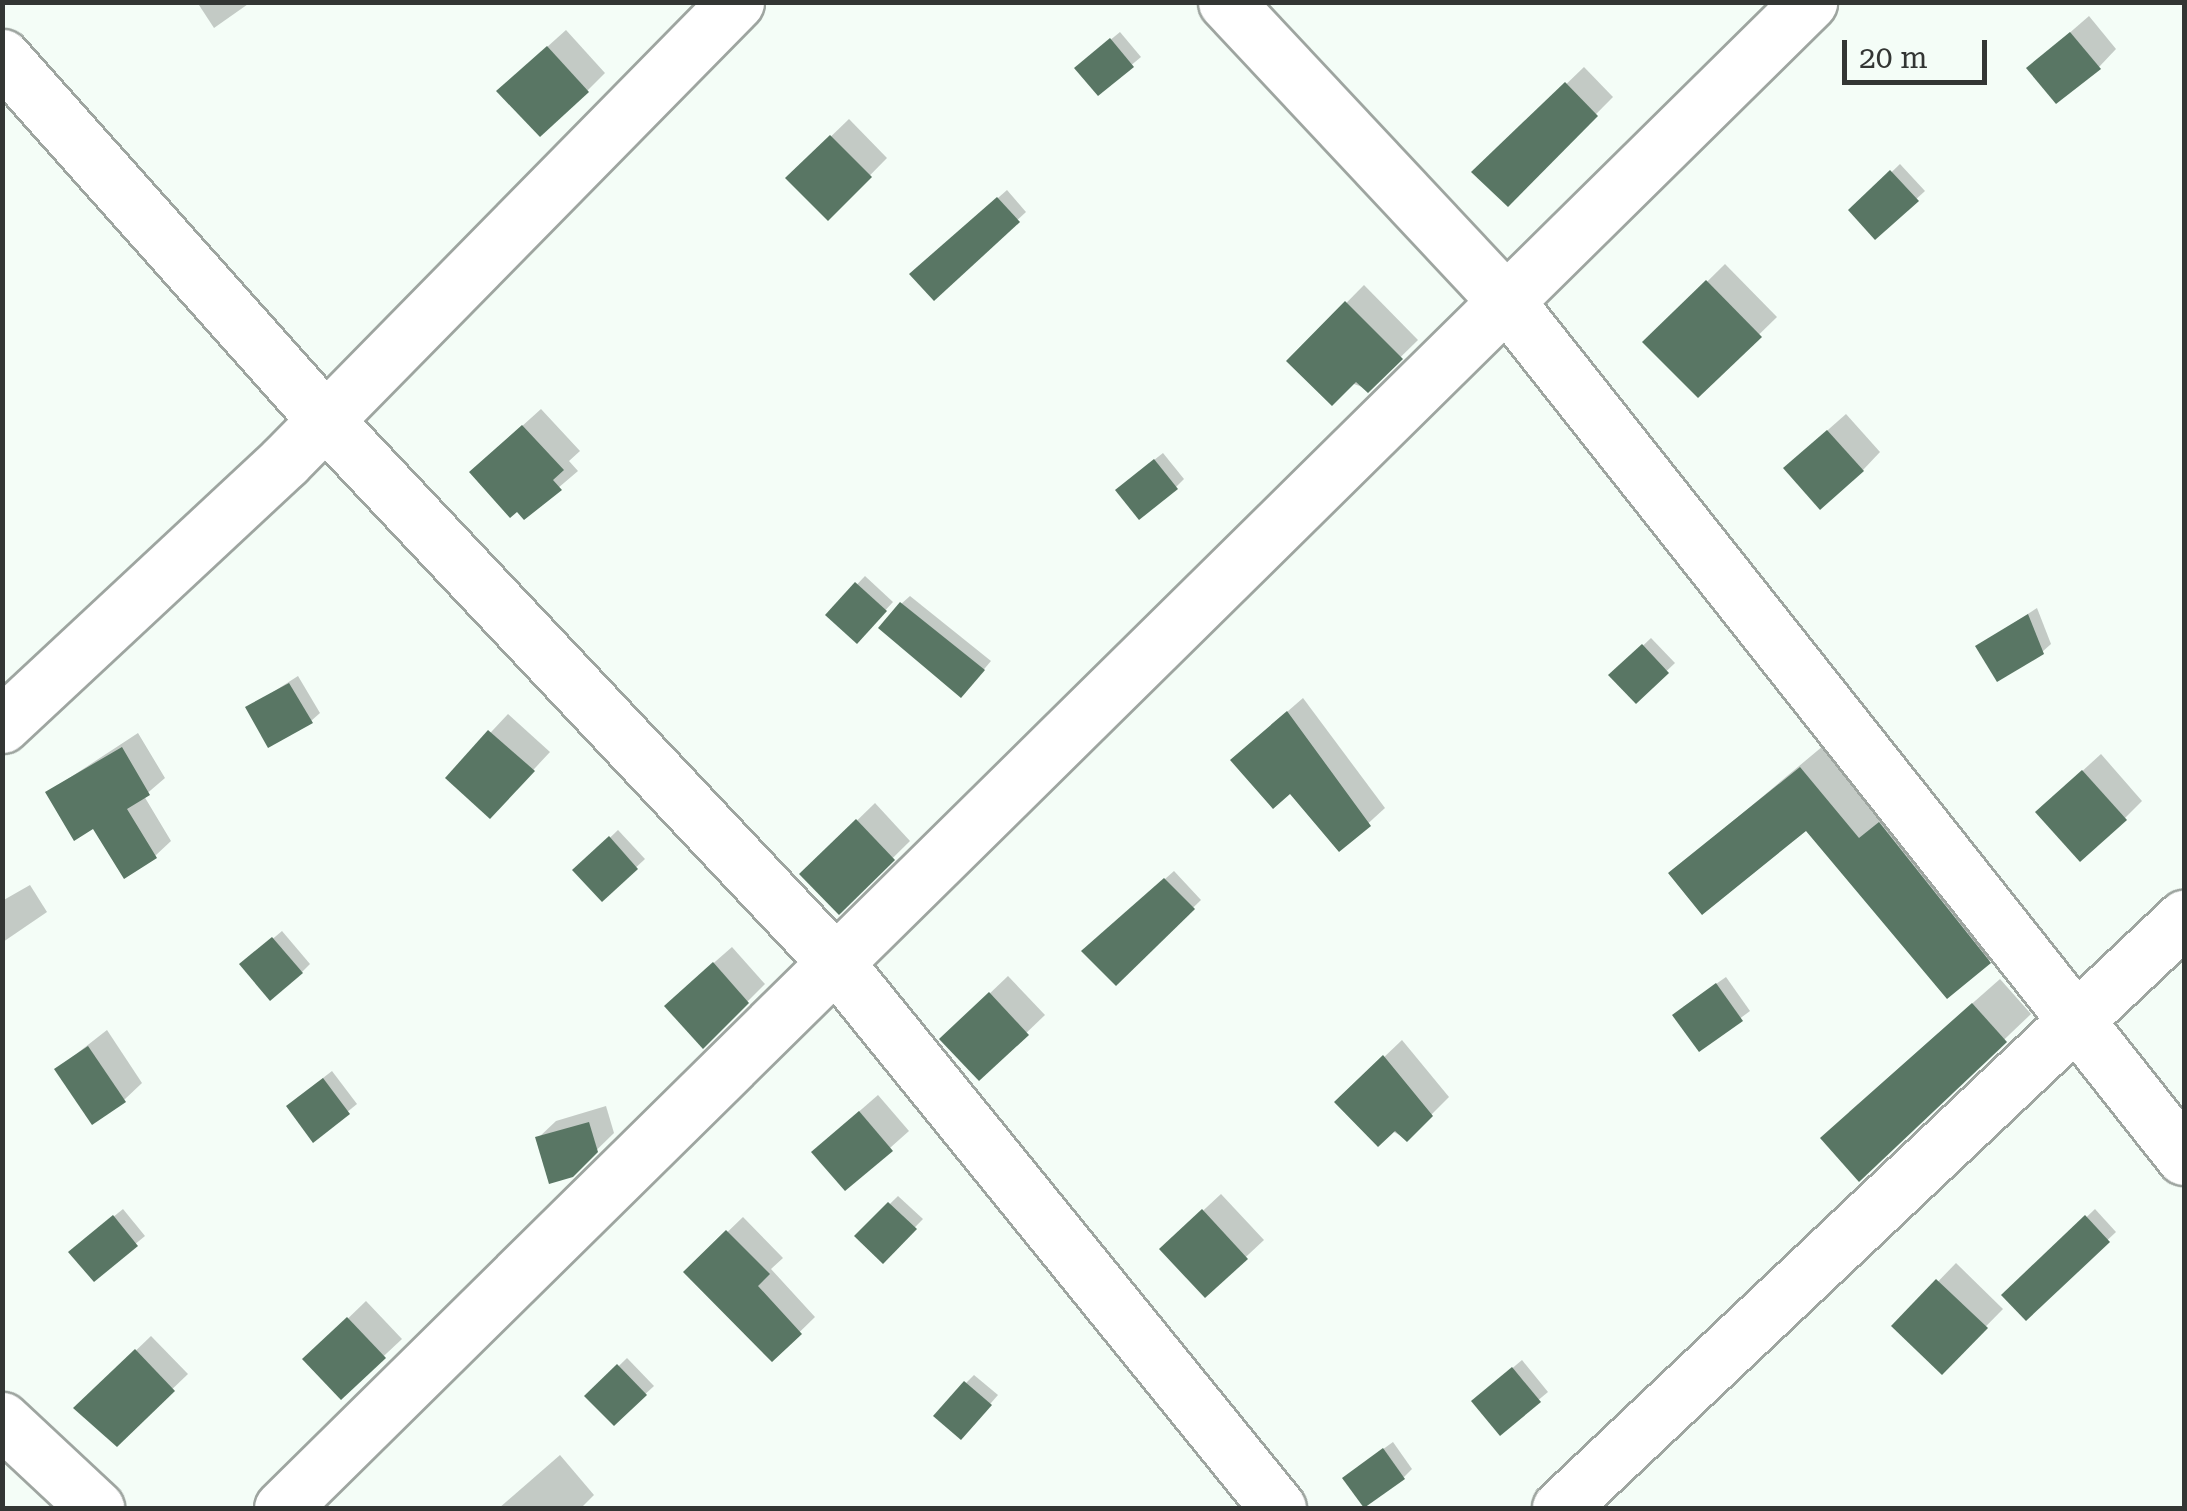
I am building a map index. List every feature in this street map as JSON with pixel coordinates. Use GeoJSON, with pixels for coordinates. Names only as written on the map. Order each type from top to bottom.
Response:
{"type":"FeatureCollection","features":[{"type":"Feature","properties":{"kind":"street"},"geometry":{"type":"LineString","coordinates":[[2,725],[326,420],[736,2]]}},
{"type":"Feature","properties":{"kind":"street"},"geometry":{"type":"LineString","coordinates":[[1226,2],[1506,302],[2073,1023],[2184,1156]]}},
{"type":"Feature","properties":{"kind":"street"},"geometry":{"type":"LineString","coordinates":[[282,1508],[1809,2]]}},
{"type":"Feature","properties":{"kind":"street"},"geometry":{"type":"LineString","coordinates":[[2,57],[326,420],[836,962],[1278,1508]]}},
{"type":"Feature","properties":{"kind":"street"},"geometry":{"type":"LineString","coordinates":[[1560,1508],[2184,918]]}},
{"type":"Feature","properties":{"kind":"street"},"geometry":{"type":"LineString","coordinates":[[2,1420],[96,1508]]}},
{"type":"Feature","properties":{"kind":"building"},"geometry":{"type":"Polygon","coordinates":[[[2070,32],[2101,69],[2056,104],[2026,68],[2070,32]]]}},
{"type":"Feature","properties":{"kind":"building"},"geometry":{"type":"Polygon","coordinates":[[[1110,38],[1134,67],[1098,96],[1074,68],[1110,38]]]}},
{"type":"Feature","properties":{"kind":"building"},"geometry":{"type":"Polygon","coordinates":[[[547,46],[589,92],[540,137],[496,91],[547,46]]]}},
{"type":"Feature","properties":{"kind":"building"},"geometry":{"type":"Polygon","coordinates":[[[1565,82],[1598,116],[1508,207],[1471,172],[1565,82]]]}},
{"type":"Feature","properties":{"kind":"building"},"geometry":{"type":"Polygon","coordinates":[[[830,135],[872,177],[828,221],[785,178],[830,135]]]}},
{"type":"Feature","properties":{"kind":"building"},"geometry":{"type":"Polygon","coordinates":[[[1890,170],[1919,201],[1875,240],[1848,210],[1890,170]]]}},
{"type":"Feature","properties":{"kind":"building"},"geometry":{"type":"Polygon","coordinates":[[[997,197],[1020,222],[934,301],[909,274],[997,197]]]}},
{"type":"Feature","properties":{"kind":"building"},"geometry":{"type":"Polygon","coordinates":[[[1706,280],[1762,337],[1698,398],[1642,342],[1706,280]]]}},
{"type":"Feature","properties":{"kind":"building"},"geometry":{"type":"Polygon","coordinates":[[[1345,301],[1403,359],[1368,393],[1356,382],[1332,406],[1286,361],[1345,301]]]}},
{"type":"Feature","properties":{"kind":"building"},"geometry":{"type":"Polygon","coordinates":[[[522,425],[564,470],[553,480],[562,490],[524,520],[517,512],[510,518],[469,472],[522,425]]]}},
{"type":"Feature","properties":{"kind":"building"},"geometry":{"type":"Polygon","coordinates":[[[1827,430],[1864,471],[1820,510],[1783,468],[1827,430]]]}},
{"type":"Feature","properties":{"kind":"building"},"geometry":{"type":"Polygon","coordinates":[[[1154,459],[1178,489],[1139,520],[1115,490],[1154,459]]]}},
{"type":"Feature","properties":{"kind":"building"},"geometry":{"type":"Polygon","coordinates":[[[855,582],[887,611],[857,644],[825,615],[855,582]]]}},
{"type":"Feature","properties":{"kind":"building"},"geometry":{"type":"Polygon","coordinates":[[[900,602],[985,670],[961,698],[878,628],[900,602]]]}},
{"type":"Feature","properties":{"kind":"building"},"geometry":{"type":"Polygon","coordinates":[[[2028,614],[2044,654],[1997,682],[1975,646],[2028,614]]]}},
{"type":"Feature","properties":{"kind":"building"},"geometry":{"type":"Polygon","coordinates":[[[1642,644],[1669,673],[1636,704],[1608,675],[1642,644]]]}},
{"type":"Feature","properties":{"kind":"building"},"geometry":{"type":"Polygon","coordinates":[[[289,683],[313,723],[268,748],[245,707],[289,683]]]}},
{"type":"Feature","properties":{"kind":"building"},"geometry":{"type":"Polygon","coordinates":[[[1287,711],[1371,826],[1339,852],[1290,794],[1273,809],[1230,760],[1287,711]]]}},
{"type":"Feature","properties":{"kind":"building"},"geometry":{"type":"Polygon","coordinates":[[[488,730],[535,771],[490,819],[445,778],[488,730]]]}},
{"type":"Feature","properties":{"kind":"building"},"geometry":{"type":"Polygon","coordinates":[[[122,747],[150,795],[127,809],[157,858],[124,879],[93,829],[74,841],[45,792],[122,747]]]}},
{"type":"Feature","properties":{"kind":"building"},"geometry":{"type":"Polygon","coordinates":[[[1800,767],[1859,838],[1879,822],[1991,963],[1947,999],[1806,831],[1702,915],[1668,873],[1800,767]]]}},
{"type":"Feature","properties":{"kind":"building"},"geometry":{"type":"Polygon","coordinates":[[[2082,770],[2127,820],[2080,862],[2035,812],[2082,770]]]}},
{"type":"Feature","properties":{"kind":"building"},"geometry":{"type":"Polygon","coordinates":[[[856,819],[895,860],[839,915],[799,874],[856,819]]]}},
{"type":"Feature","properties":{"kind":"building"},"geometry":{"type":"Polygon","coordinates":[[[609,836],[638,869],[602,902],[572,870],[609,836]]]}},
{"type":"Feature","properties":{"kind":"building"},"geometry":{"type":"Polygon","coordinates":[[[1164,878],[1195,909],[1116,986],[1081,951],[1164,878]]]}},
{"type":"Feature","properties":{"kind":"building"},"geometry":{"type":"Polygon","coordinates":[[[272,937],[303,973],[270,1001],[239,964],[272,937]]]}},
{"type":"Feature","properties":{"kind":"building"},"geometry":{"type":"Polygon","coordinates":[[[713,962],[749,1003],[703,1049],[664,1006],[713,962]]]}},
{"type":"Feature","properties":{"kind":"building"},"geometry":{"type":"Polygon","coordinates":[[[1716,983],[1743,1021],[1699,1052],[1672,1015],[1716,983]]]}},
{"type":"Feature","properties":{"kind":"building"},"geometry":{"type":"Polygon","coordinates":[[[989,992],[1029,1035],[979,1081],[939,1039],[989,992]]]}},
{"type":"Feature","properties":{"kind":"building"},"geometry":{"type":"Polygon","coordinates":[[[1972,1003],[2007,1042],[1859,1182],[1820,1138],[1972,1003]]]}},
{"type":"Feature","properties":{"kind":"building"},"geometry":{"type":"Polygon","coordinates":[[[88,1046],[126,1102],[92,1125],[54,1069],[88,1046]]]}},
{"type":"Feature","properties":{"kind":"building"},"geometry":{"type":"Polygon","coordinates":[[[1383,1055],[1433,1116],[1407,1142],[1395,1131],[1378,1147],[1334,1102],[1383,1055]]]}},
{"type":"Feature","properties":{"kind":"building"},"geometry":{"type":"Polygon","coordinates":[[[323,1078],[350,1114],[313,1143],[286,1106],[323,1078]]]}},
{"type":"Feature","properties":{"kind":"building"},"geometry":{"type":"Polygon","coordinates":[[[859,1111],[893,1151],[845,1191],[811,1152],[859,1111]]]}},
{"type":"Feature","properties":{"kind":"building"},"geometry":{"type":"Polygon","coordinates":[[[589,1122],[598,1152],[573,1177],[549,1184],[535,1137],[589,1122]]]}},
{"type":"Feature","properties":{"kind":"building"},"geometry":{"type":"Polygon","coordinates":[[[888,1202],[917,1229],[883,1264],[854,1236],[888,1202]]]}},
{"type":"Feature","properties":{"kind":"building"},"geometry":{"type":"Polygon","coordinates":[[[1202,1209],[1248,1259],[1205,1298],[1159,1249],[1202,1209]]]}},
{"type":"Feature","properties":{"kind":"building"},"geometry":{"type":"Polygon","coordinates":[[[113,1215],[138,1246],[94,1282],[68,1252],[113,1215]]]}},
{"type":"Feature","properties":{"kind":"building"},"geometry":{"type":"Polygon","coordinates":[[[2085,1215],[2110,1242],[2026,1321],[2001,1295],[2085,1215]]]}},
{"type":"Feature","properties":{"kind":"building"},"geometry":{"type":"Polygon","coordinates":[[[726,1230],[770,1274],[758,1286],[802,1334],[772,1362],[683,1272],[726,1230]]]}},
{"type":"Feature","properties":{"kind":"building"},"geometry":{"type":"Polygon","coordinates":[[[1936,1279],[1988,1328],[1942,1375],[1891,1326],[1936,1279]]]}},
{"type":"Feature","properties":{"kind":"building"},"geometry":{"type":"Polygon","coordinates":[[[347,1317],[386,1358],[341,1400],[302,1359],[347,1317]]]}},
{"type":"Feature","properties":{"kind":"building"},"geometry":{"type":"Polygon","coordinates":[[[135,1349],[175,1391],[117,1447],[73,1408],[135,1349]]]}},
{"type":"Feature","properties":{"kind":"building"},"geometry":{"type":"Polygon","coordinates":[[[617,1364],[647,1395],[614,1426],[584,1396],[617,1364]]]}},
{"type":"Feature","properties":{"kind":"building"},"geometry":{"type":"Polygon","coordinates":[[[1512,1367],[1541,1402],[1500,1436],[1471,1401],[1512,1367]]]}},
{"type":"Feature","properties":{"kind":"building"},"geometry":{"type":"Polygon","coordinates":[[[964,1381],[992,1405],[961,1440],[933,1416],[964,1381]]]}},
{"type":"Feature","properties":{"kind":"building"},"geometry":{"type":"Polygon","coordinates":[[[1383,1448],[1405,1479],[1364,1508],[1342,1478],[1383,1448]]]}}]}
